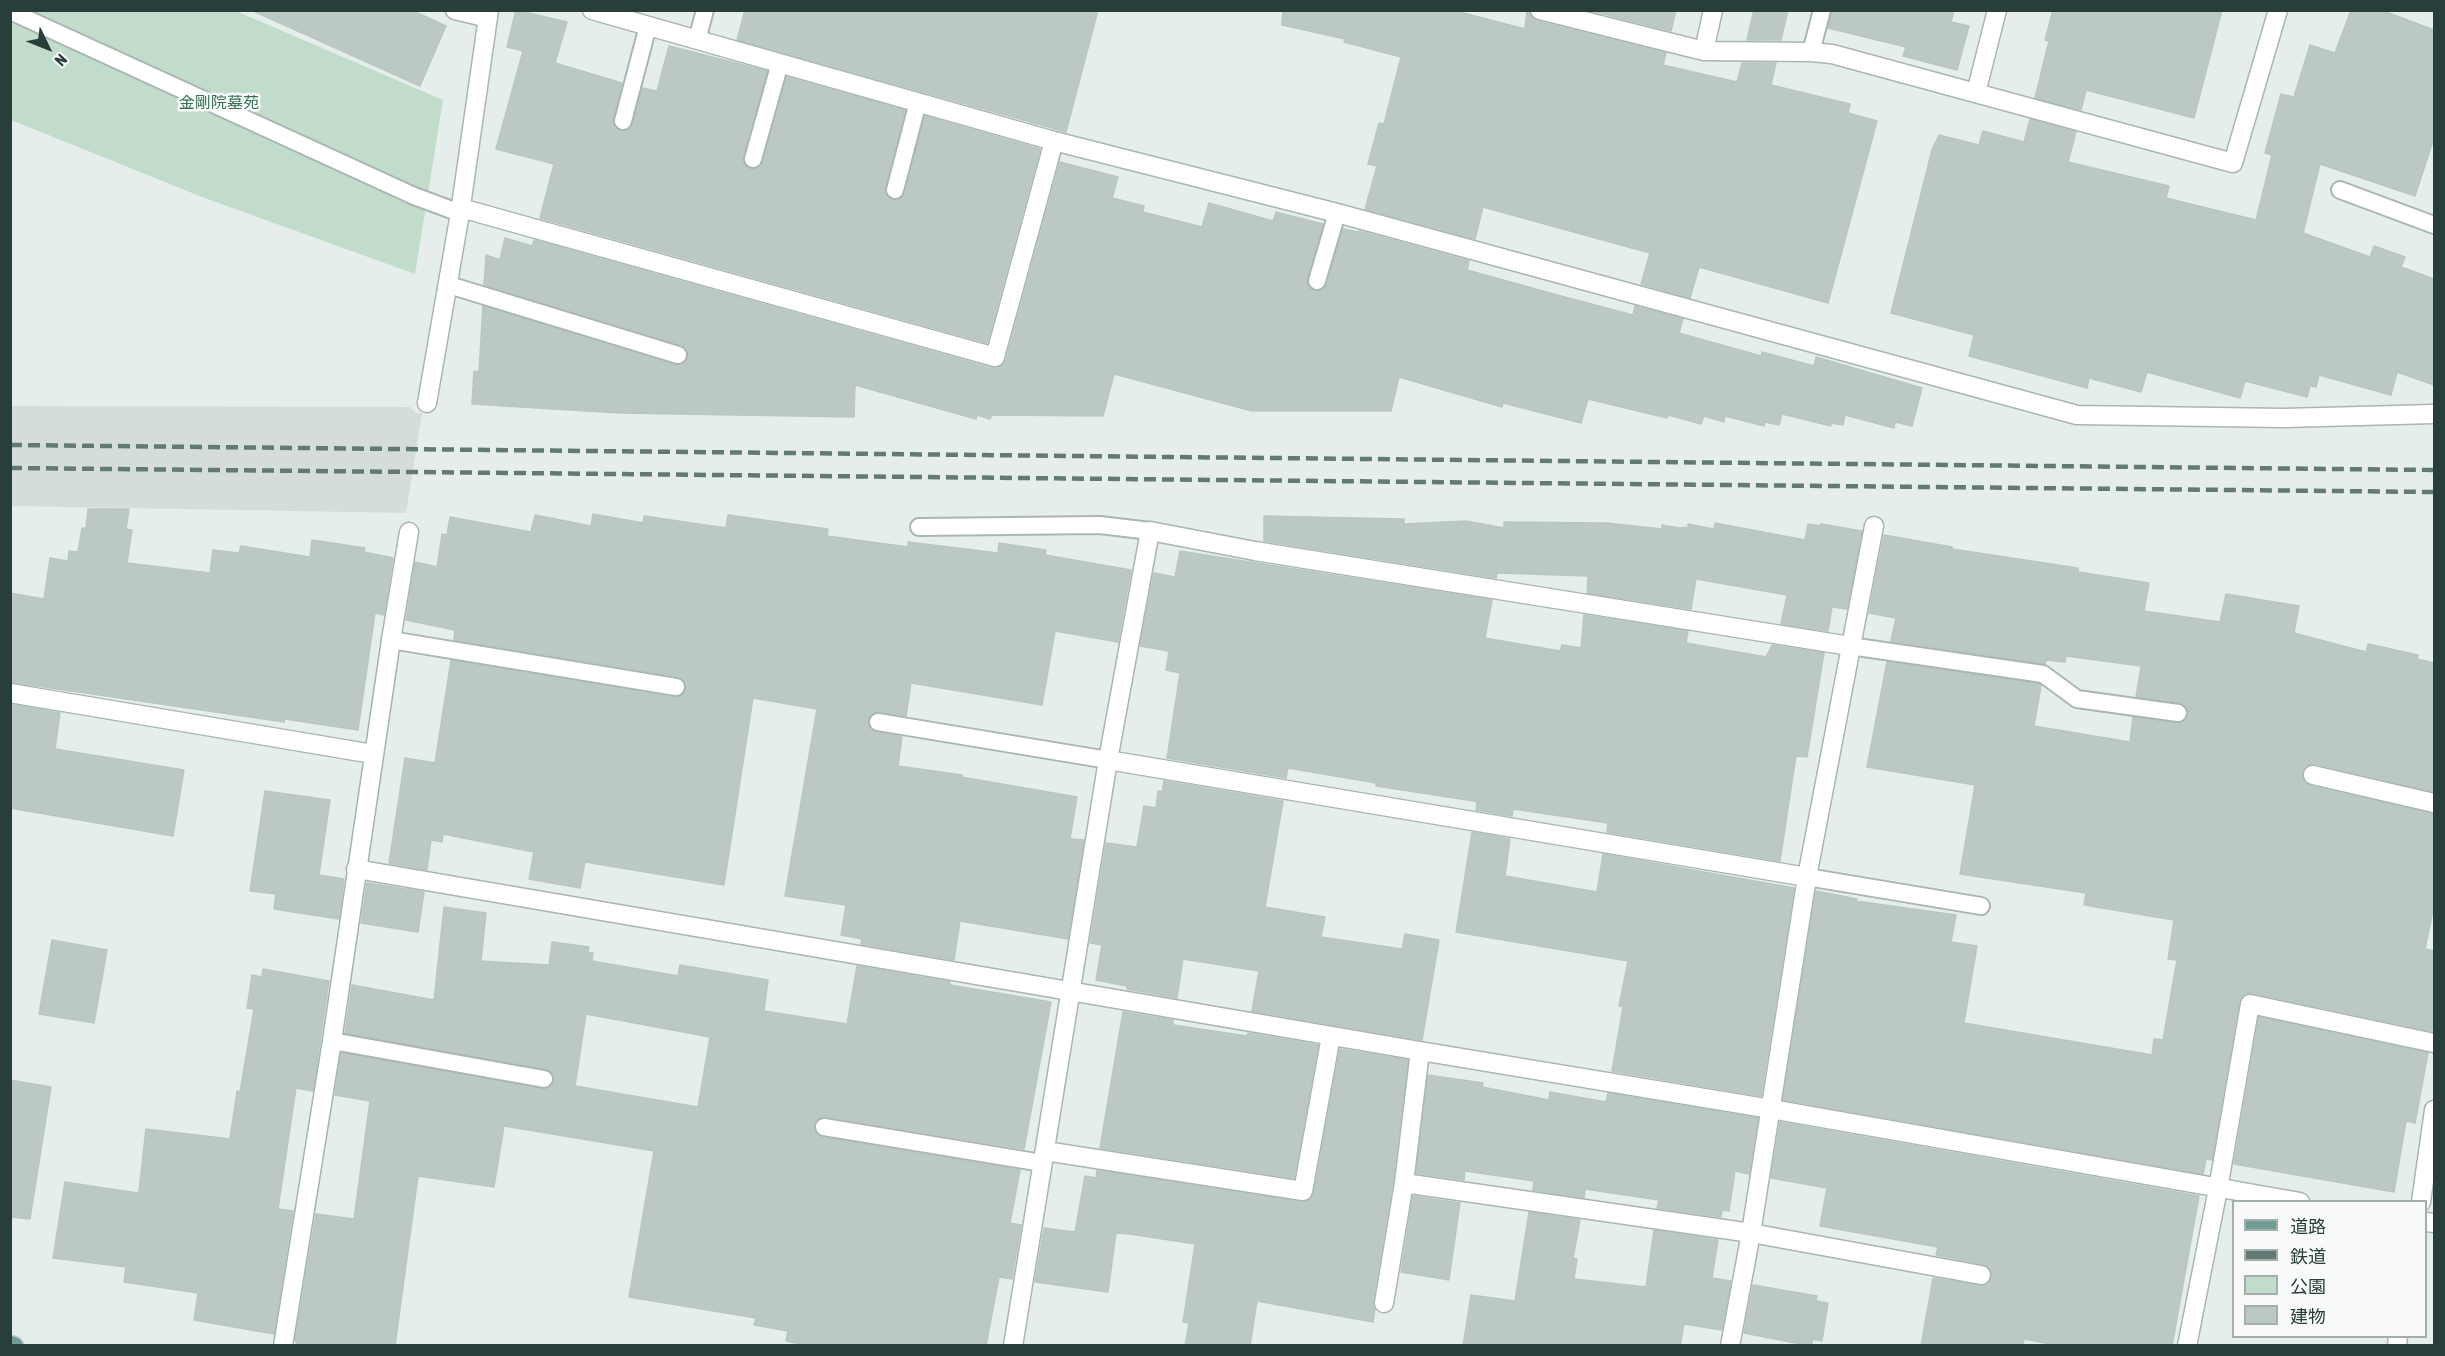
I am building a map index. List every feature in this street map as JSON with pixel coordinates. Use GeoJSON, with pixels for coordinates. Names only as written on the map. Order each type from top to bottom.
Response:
{"type":"FeatureCollection","features":[{"type":"Feature","properties":{"kind":"street"},"geometry":{"type":"LineString","coordinates":[[427,403],[461,211],[489,14],[455,10]]}},
{"type":"Feature","properties":{"kind":"street"},"geometry":{"type":"LineString","coordinates":[[592,10],[1054,141],[1337,213],[2077,415],[2284,418],[2434,414]]}},
{"type":"Feature","properties":{"kind":"street"},"geometry":{"type":"LineString","coordinates":[[1540,10],[1704,51],[1832,54],[2233,163],[2278,10]]}},
{"type":"Feature","properties":{"kind":"street"},"geometry":{"type":"LineString","coordinates":[[1704,51],[1713,10]]}},
{"type":"Feature","properties":{"kind":"street"},"geometry":{"type":"LineString","coordinates":[[1976,93],[1997,10]]}},
{"type":"Feature","properties":{"kind":"street"},"geometry":{"type":"LineString","coordinates":[[461,211],[995,357],[1054,141]]}},
{"type":"Feature","properties":{"kind":"street"},"geometry":{"type":"LineString","coordinates":[[1730,1346],[1751,1233],[1807,877],[1874,526]]}},
{"type":"Feature","properties":{"kind":"street"},"geometry":{"type":"LineString","coordinates":[[1013,1346],[1108,760],[1150,531],[1266,553],[1850,646]]}},
{"type":"Feature","properties":{"kind":"street"},"geometry":{"type":"LineString","coordinates":[[284,1346],[332,1041],[373,754],[409,532]]}},
{"type":"Feature","properties":{"kind":"street"},"geometry":{"type":"LineString","coordinates":[[10,693],[373,754]]}},
{"type":"Feature","properties":{"kind":"street"},"geometry":{"type":"LineString","coordinates":[[1108,760],[1807,877]]}},
{"type":"Feature","properties":{"kind":"street"},"geometry":{"type":"LineString","coordinates":[[2313,775],[2434,803]]}},
{"type":"Feature","properties":{"kind":"street"},"geometry":{"type":"LineString","coordinates":[[356,869],[1420,1052],[1771,1109],[2287,1200]]}},
{"type":"Feature","properties":{"kind":"street"},"geometry":{"type":"LineString","coordinates":[[2187,1346],[2218,1189],[2250,1004],[2434,1043]]}},
{"type":"Feature","properties":{"kind":"street"},"geometry":{"type":"LineString","coordinates":[[1043,1157],[1303,1191],[1331,1036]]}},
{"type":"Feature","properties":{"kind":"street"},"geometry":{"type":"LineString","coordinates":[[1384,1303],[1404,1183],[1420,1052]]}},
{"type":"Feature","properties":{"kind":"street"},"geometry":{"type":"LineString","coordinates":[[2421,1200],[2434,1110]]}},
{"type":"Feature","properties":{"kind":"street"},"geometry":{"type":"LineString","coordinates":[[1404,1183],[1751,1233],[1981,1275]]}},
{"type":"Feature","properties":{"kind":"lane"},"geometry":{"type":"LineString","coordinates":[[697,40],[705,10]]}},
{"type":"Feature","properties":{"kind":"lane"},"geometry":{"type":"LineString","coordinates":[[1811,52],[1822,10]]}},
{"type":"Feature","properties":{"kind":"lane"},"geometry":{"type":"LineString","coordinates":[[10,11],[414,195],[461,211]]}},
{"type":"Feature","properties":{"kind":"lane"},"geometry":{"type":"LineString","coordinates":[[623,121],[648,26]]}},
{"type":"Feature","properties":{"kind":"lane"},"geometry":{"type":"LineString","coordinates":[[753,159],[780,63]]}},
{"type":"Feature","properties":{"kind":"lane"},"geometry":{"type":"LineString","coordinates":[[895,190],[918,102]]}},
{"type":"Feature","properties":{"kind":"lane"},"geometry":{"type":"LineString","coordinates":[[2340,190],[2434,225]]}},
{"type":"Feature","properties":{"kind":"lane"},"geometry":{"type":"LineString","coordinates":[[1317,281],[1337,213]]}},
{"type":"Feature","properties":{"kind":"lane"},"geometry":{"type":"LineString","coordinates":[[449,285],[678,355]]}},
{"type":"Feature","properties":{"kind":"lane"},"geometry":{"type":"LineString","coordinates":[[919,527],[1100,525],[1150,531]]}},
{"type":"Feature","properties":{"kind":"lane"},"geometry":{"type":"LineString","coordinates":[[391,640],[676,687]]}},
{"type":"Feature","properties":{"kind":"lane"},"geometry":{"type":"LineString","coordinates":[[1850,646],[2043,674],[2078,699],[2178,713]]}},
{"type":"Feature","properties":{"kind":"lane"},"geometry":{"type":"LineString","coordinates":[[878,722],[1108,760]]}},
{"type":"Feature","properties":{"kind":"lane"},"geometry":{"type":"LineString","coordinates":[[1807,877],[1981,906]]}},
{"type":"Feature","properties":{"kind":"lane"},"geometry":{"type":"LineString","coordinates":[[332,1041],[543,1079]]}},
{"type":"Feature","properties":{"kind":"lane"},"geometry":{"type":"LineString","coordinates":[[824,1127],[1043,1157]]}},
{"type":"Feature","properties":{"kind":"shaded area"},"geometry":{"type":"Polygon","coordinates":[[[11,406],[410,407],[416,413],[422,413],[406,513],[11,506],[11,406]]]}},
{"type":"Feature","properties":{"kind":"green space","name":"金剛院墓苑"},"geometry":{"type":"Polygon","coordinates":[[[10,11],[236,11],[443,100],[415,274],[202,197],[11,120],[10,11]]]}},
{"type":"Feature","properties":{"kind":"building"},"geometry":{"type":"Polygon","coordinates":[[[251,10],[411,10],[446,26],[420,86],[251,10]]]}},
{"type":"Feature","properties":{"kind":"building"},"geometry":{"type":"Polygon","coordinates":[[[516,10],[567,22],[555,63],[622,83],[613,119],[615,128],[621,131],[626,131],[633,124],[642,88],[657,91],[669,46],[767,71],[743,156],[745,166],[751,169],[760,167],[763,162],[787,77],[905,110],[885,187],[885,193],[892,200],[898,200],[905,193],[925,116],[1040,149],[987,343],[540,218],[554,164],[496,149],[523,51],[507,47],[516,10]]]}},
{"type":"Feature","properties":{"kind":"building"},"geometry":{"type":"Polygon","coordinates":[[[745,10],[1098,10],[1066,132],[737,40],[745,10]]]}},
{"type":"Feature","properties":{"kind":"building"},"geometry":{"type":"Polygon","coordinates":[[[1283,10],[1452,10],[1525,29],[1527,10],[1529,10],[1532,18],[1537,21],[1666,53],[1663,65],[1737,82],[1742,63],[1776,63],[1771,85],[1850,104],[1848,113],[1877,121],[1828,303],[1699,267],[1690,298],[1641,284],[1650,253],[1483,207],[1475,239],[1365,209],[1377,166],[1368,164],[1379,123],[1384,124],[1401,57],[1344,42],[1345,39],[1282,25],[1283,10]]]}},
{"type":"Feature","properties":{"kind":"building"},"geometry":{"type":"Polygon","coordinates":[[[1588,10],[1676,10],[1671,31],[1588,10]]]}},
{"type":"Feature","properties":{"kind":"building"},"geometry":{"type":"Polygon","coordinates":[[[1754,10],[1788,10],[1781,40],[1747,40],[1754,10]]]}},
{"type":"Feature","properties":{"kind":"building"},"geometry":{"type":"Polygon","coordinates":[[[1832,10],[1954,10],[1951,22],[1969,26],[1957,70],[1903,56],[1906,47],[1828,28],[1832,10]]]}},
{"type":"Feature","properties":{"kind":"building"},"geometry":{"type":"Polygon","coordinates":[[[2053,10],[2222,10],[2194,118],[2086,90],[2081,110],[2035,98],[2049,41],[2045,40],[2053,10]]]}},
{"type":"Feature","properties":{"kind":"building"},"geometry":{"type":"Polygon","coordinates":[[[2351,10],[2381,10],[2434,30],[2434,138],[2415,196],[2320,164],[2303,233],[2370,257],[2374,246],[2405,257],[2401,267],[2434,279],[2434,385],[2397,372],[2391,395],[2319,375],[2316,387],[2310,386],[2307,397],[2245,381],[2240,398],[2147,372],[2141,392],[2089,378],[2087,388],[1969,356],[1974,335],[1891,313],[1932,150],[1939,135],[1979,145],[1983,131],[2024,142],[2030,119],[2076,132],[2068,162],[2169,186],[2166,198],[2256,220],[2272,155],[2265,153],[2281,94],[2294,97],[2310,45],[2335,53],[2351,10]]]}},
{"type":"Feature","properties":{"kind":"building"},"geometry":{"type":"Polygon","coordinates":[[[1060,162],[1118,177],[1112,198],[1144,206],[1143,212],[1202,227],[1209,203],[1273,221],[1276,212],[1323,224],[1307,279],[1309,288],[1314,291],[1320,291],[1327,285],[1343,229],[1359,231],[1469,261],[1467,270],[1561,296],[1633,315],[1635,306],[1683,319],[1679,333],[1761,356],[1762,352],[1814,366],[1816,357],[1922,388],[1912,426],[1895,422],[1894,428],[1845,415],[1843,425],[1831,423],[1831,426],[1782,414],[1779,425],[1765,422],[1764,426],[1725,416],[1724,422],[1704,416],[1701,424],[1588,399],[1581,423],[1503,403],[1502,407],[1399,377],[1391,411],[1252,411],[1114,374],[1103,416],[992,415],[990,419],[977,415],[976,419],[855,385],[854,417],[620,413],[472,404],[474,371],[479,372],[483,306],[675,365],[685,363],[688,357],[686,348],[681,345],[484,285],[486,255],[500,260],[505,238],[532,246],[534,240],[998,368],[1006,360],[1060,162]]]}},
{"type":"Feature","properties":{"kind":"building"},"geometry":{"type":"Polygon","coordinates":[[[88,509],[129,509],[126,529],[132,530],[127,563],[210,573],[213,550],[239,553],[241,546],[310,557],[312,540],[365,548],[364,552],[393,558],[384,615],[375,613],[358,730],[285,719],[284,722],[10,682],[10,593],[44,599],[50,558],[68,561],[69,551],[78,552],[82,528],[86,528],[88,509]]]}},
{"type":"Feature","properties":{"kind":"building"},"geometry":{"type":"Polygon","coordinates":[[[593,514],[643,523],[644,516],[726,528],[728,515],[828,529],[827,536],[908,547],[908,542],[998,553],[999,543],[1046,550],[1045,555],[1131,570],[1118,642],[1055,631],[1042,705],[911,683],[906,716],[879,712],[870,715],[868,720],[872,730],[902,737],[898,766],[962,775],[961,777],[1077,797],[1070,839],[1084,840],[1068,939],[960,921],[954,960],[861,944],[862,939],[841,935],[846,905],[785,896],[817,709],[753,698],[724,885],[585,862],[580,888],[529,879],[534,852],[443,834],[442,842],[431,840],[427,870],[389,863],[405,758],[435,763],[451,660],[674,697],[684,693],[686,683],[678,677],[454,640],[455,630],[406,620],[415,562],[437,567],[442,534],[447,535],[450,517],[531,532],[535,515],[591,526],[593,514]]]}},
{"type":"Feature","properties":{"kind":"building"},"geometry":{"type":"Polygon","coordinates":[[[1264,516],[1404,519],[1404,524],[1466,521],[1504,528],[1504,522],[1606,523],[1662,529],[1662,525],[1679,528],[1688,527],[1688,524],[1714,529],[1715,523],[1805,540],[1808,524],[1862,531],[1847,609],[1832,607],[1828,631],[1781,624],[1787,595],[1696,579],[1691,609],[1587,593],[1588,576],[1497,573],[1496,578],[1264,541],[1264,516]]]}},
{"type":"Feature","properties":{"kind":"building"},"geometry":{"type":"Polygon","coordinates":[[[1884,535],[1952,547],[1952,549],[2078,568],[2078,572],[2149,583],[2144,611],[2220,622],[2226,594],[2299,606],[2294,633],[2366,652],[2368,644],[2418,655],[2417,659],[2434,663],[2434,792],[2316,764],[2305,767],[2302,773],[2305,783],[2310,786],[2434,814],[2434,906],[2425,949],[2434,951],[2432,1031],[2252,993],[2246,994],[2239,1002],[2212,1160],[2206,1159],[2203,1174],[1783,1100],[1816,891],[1857,899],[1856,901],[1956,915],[1951,942],[1977,946],[1964,1023],[2152,1055],[2154,1039],[2163,1040],[2177,960],[2168,959],[2174,920],[2084,905],[2086,893],[1960,874],[1975,785],[1867,767],[1887,662],[2039,684],[2041,686],[2034,726],[2130,742],[2133,717],[2181,723],[2188,715],[2187,709],[2179,703],[2136,697],[2141,666],[2066,656],[2065,662],[2046,660],[2045,664],[1891,641],[1896,618],[1869,613],[1884,535]]]}},
{"type":"Feature","properties":{"kind":"building"},"geometry":{"type":"Polygon","coordinates":[[[1180,551],[1492,600],[1485,638],[1560,651],[1562,645],[1581,648],[1584,615],[1688,631],[1686,643],[1766,657],[1772,645],[1824,653],[1807,757],[1796,756],[1780,861],[1607,832],[1608,823],[1513,809],[1512,816],[1476,810],[1477,803],[1474,801],[1376,786],[1376,783],[1288,768],[1286,778],[1167,758],[1180,673],[1166,670],[1169,651],[1140,646],[1154,573],[1175,577],[1180,551]]]}},
{"type":"Feature","properties":{"kind":"building"},"geometry":{"type":"Polygon","coordinates":[[[10,704],[60,713],[55,749],[184,770],[173,836],[10,808],[10,704]]]}},
{"type":"Feature","properties":{"kind":"building"},"geometry":{"type":"Polygon","coordinates":[[[1164,781],[1283,801],[1265,907],[1325,917],[1321,937],[1402,949],[1405,934],[1439,940],[1422,1040],[1252,1011],[1259,971],[1183,959],[1177,998],[1127,989],[1127,986],[1096,980],[1102,945],[1090,943],[1106,843],[1137,847],[1144,806],[1156,808],[1158,791],[1162,792],[1164,781]]]}},
{"type":"Feature","properties":{"kind":"building"},"geometry":{"type":"Polygon","coordinates":[[[265,791],[330,800],[319,875],[344,879],[339,919],[274,909],[276,894],[250,891],[265,791]]]}},
{"type":"Feature","properties":{"kind":"building"},"geometry":{"type":"Polygon","coordinates":[[[1472,832],[1510,839],[1505,876],[1597,892],[1603,854],[1794,888],[1761,1096],[1612,1071],[1623,1007],[1619,1006],[1628,961],[1456,932],[1472,832]]]}},
{"type":"Feature","properties":{"kind":"building"},"geometry":{"type":"Polygon","coordinates":[[[367,883],[424,892],[418,932],[361,923],[367,883]]]}},
{"type":"Feature","properties":{"kind":"building"},"geometry":{"type":"Polygon","coordinates":[[[444,907],[486,913],[481,961],[549,965],[552,942],[589,947],[588,953],[593,953],[592,961],[678,976],[680,965],[768,980],[764,1011],[847,1024],[857,966],[1051,1002],[1024,1149],[826,1117],[820,1117],[814,1125],[814,1131],[822,1137],[1020,1170],[1010,1223],[1021,1225],[1012,1279],[999,1277],[986,1346],[810,1346],[786,1341],[788,1331],[754,1325],[756,1318],[629,1297],[654,1151],[504,1126],[494,1187],[418,1176],[395,1346],[298,1346],[295,1340],[316,1214],[354,1219],[370,1101],[335,1095],[341,1053],[542,1089],[548,1089],[554,1081],[554,1075],[546,1069],[345,1033],[352,985],[434,1000],[444,907]],[[586,1014],[575,1086],[698,1107],[710,1037],[586,1014]]]}},
{"type":"Feature","properties":{"kind":"building"},"geometry":{"type":"Polygon","coordinates":[[[52,940],[107,950],[94,1023],[39,1014],[52,940]]]}},
{"type":"Feature","properties":{"kind":"building"},"geometry":{"type":"Polygon","coordinates":[[[263,969],[329,981],[313,1091],[296,1088],[278,1209],[293,1211],[274,1334],[194,1320],[198,1293],[124,1282],[126,1267],[53,1258],[65,1182],[137,1193],[146,1129],[230,1139],[237,1091],[240,1092],[254,1009],[247,1008],[252,975],[262,977],[263,969]]]}},
{"type":"Feature","properties":{"kind":"building"},"geometry":{"type":"Polygon","coordinates":[[[1123,1012],[1173,1020],[1173,1025],[1247,1036],[1248,1033],[1318,1045],[1294,1178],[1100,1148],[1123,1012]]]}},
{"type":"Feature","properties":{"kind":"building"},"geometry":{"type":"Polygon","coordinates":[[[2259,1017],[2428,1053],[2415,1123],[2406,1121],[2394,1192],[2234,1164],[2259,1017]]]}},
{"type":"Feature","properties":{"kind":"building"},"geometry":{"type":"Polygon","coordinates":[[[1340,1049],[1408,1060],[1393,1181],[1373,1301],[1375,1309],[1373,1322],[1257,1301],[1250,1346],[1185,1346],[1189,1323],[1183,1322],[1195,1244],[1130,1234],[1116,1233],[1108,1292],[1035,1282],[1044,1228],[1075,1232],[1085,1176],[1096,1178],[1097,1170],[1301,1202],[1311,1199],[1314,1193],[1340,1049]]]}},
{"type":"Feature","properties":{"kind":"building"},"geometry":{"type":"Polygon","coordinates":[[[1428,1075],[1483,1083],[1482,1087],[1549,1100],[1550,1092],[1606,1102],[1608,1093],[1758,1118],[1749,1174],[1735,1171],[1729,1211],[1722,1210],[1721,1217],[1657,1208],[1659,1200],[1585,1189],[1584,1198],[1533,1190],[1534,1181],[1465,1171],[1464,1180],[1416,1173],[1428,1075]]]}},
{"type":"Feature","properties":{"kind":"building"},"geometry":{"type":"Polygon","coordinates":[[[10,1080],[51,1087],[30,1219],[10,1217],[10,1080]]]}},
{"type":"Feature","properties":{"kind":"building"},"geometry":{"type":"Polygon","coordinates":[[[1780,1122],[2199,1196],[2172,1346],[2061,1346],[2024,1339],[2023,1346],[1921,1346],[1933,1278],[1984,1286],[1992,1278],[1991,1271],[1983,1264],[1936,1255],[1938,1247],[1820,1226],[1827,1188],[1771,1178],[1780,1122]]]}},
{"type":"Feature","properties":{"kind":"building"},"geometry":{"type":"Polygon","coordinates":[[[1413,1196],[1460,1203],[1449,1280],[1401,1272],[1413,1196]]]}},
{"type":"Feature","properties":{"kind":"building"},"geometry":{"type":"Polygon","coordinates":[[[1529,1212],[1580,1220],[1573,1258],[1577,1259],[1574,1279],[1646,1287],[1654,1230],[1718,1240],[1712,1278],[1731,1281],[1722,1330],[1684,1324],[1680,1346],[1463,1346],[1471,1295],[1515,1301],[1529,1212]]]}},
{"type":"Feature","properties":{"kind":"building"},"geometry":{"type":"Polygon","coordinates":[[[1753,1285],[1817,1296],[1816,1301],[1828,1303],[1822,1341],[1813,1339],[1811,1346],[1744,1333],[1753,1285]]]}},
{"type":"Feature","properties":{"kind":"railway"},"geometry":{"type":"LineString","coordinates":[[10,445],[2434,470]]}},
{"type":"Feature","properties":{"kind":"railway"},"geometry":{"type":"LineString","coordinates":[[10,468],[2434,492]]}}]}
